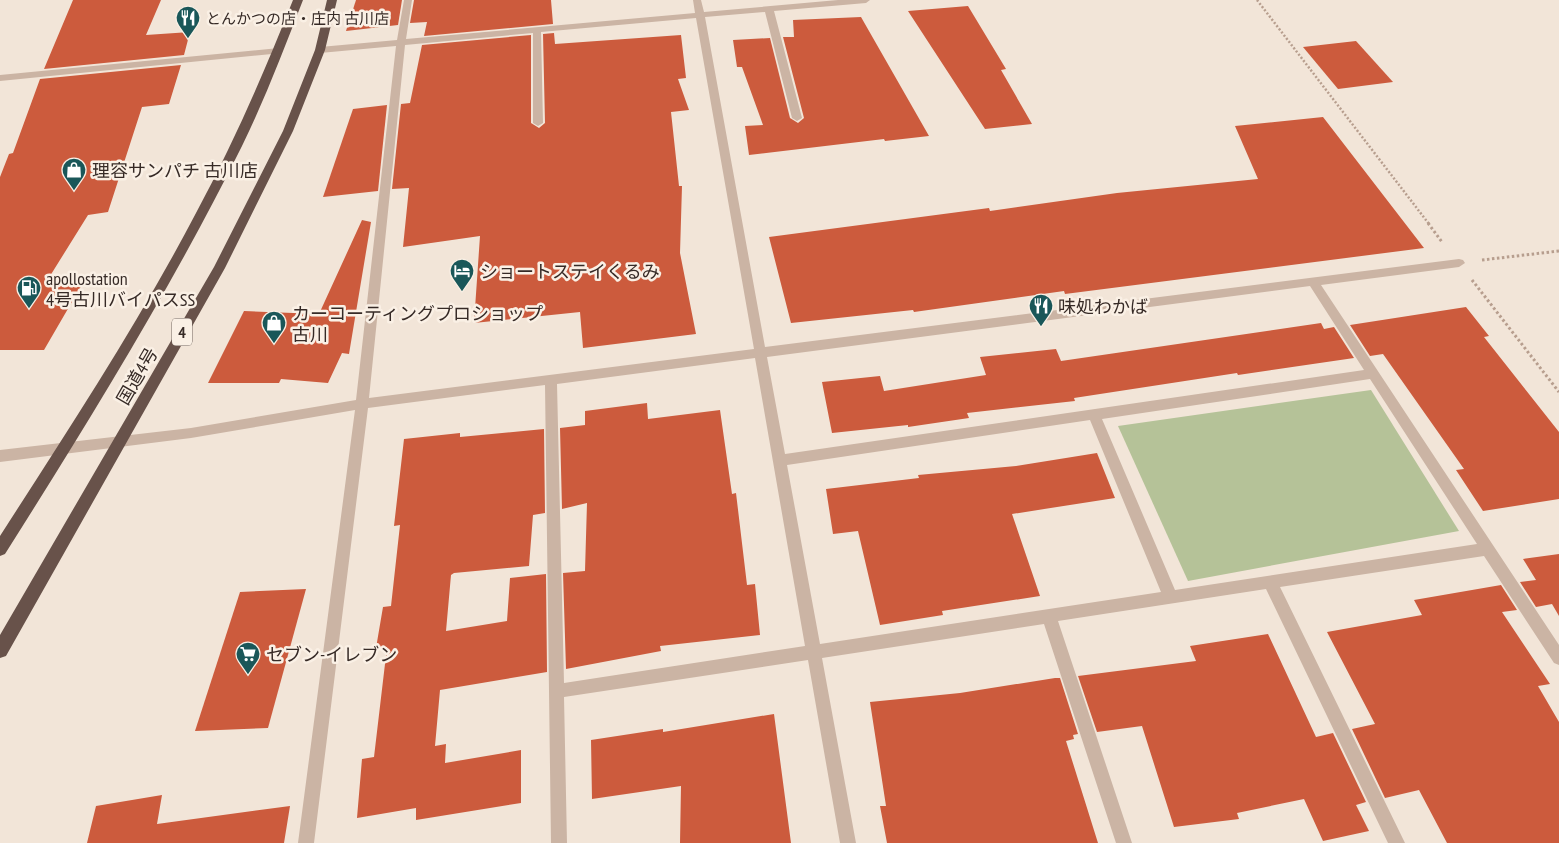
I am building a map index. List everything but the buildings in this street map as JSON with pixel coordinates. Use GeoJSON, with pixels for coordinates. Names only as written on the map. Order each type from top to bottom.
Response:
{"type":"FeatureCollection","features":[{"type":"Feature","properties":{"kind":"highway","name":"国道4号"},"geometry":{"type":"LineString","coordinates":[[0,549],[64,448],[174,266],[242,137],[280,51],[298,0]]}},
{"type":"Feature","properties":{"kind":"highway","name":"国道4号"},"geometry":{"type":"LineString","coordinates":[[0,650],[219,268],[288,131],[320,50],[332,0]]}},
{"type":"Feature","properties":{"kind":"street"},"geometry":{"type":"LineString","coordinates":[[306,843],[362,404],[401,42],[408,0]]}},
{"type":"Feature","properties":{"kind":"street"},"geometry":{"type":"LineString","coordinates":[[697,0],[848,843]]}},
{"type":"Feature","properties":{"kind":"street"},"geometry":{"type":"LineString","coordinates":[[320,50],[866,0]]}},
{"type":"Feature","properties":{"kind":"street"},"geometry":{"type":"LineString","coordinates":[[769,9],[797,118]]}},
{"type":"Feature","properties":{"kind":"street"},"geometry":{"type":"LineString","coordinates":[[537,30],[538,124]]}},
{"type":"Feature","properties":{"kind":"street"},"geometry":{"type":"LineString","coordinates":[[0,78],[280,51]]}},
{"type":"Feature","properties":{"kind":"street"},"geometry":{"type":"LineString","coordinates":[[0,456],[191,433],[362,404],[1459,263]]}},
{"type":"Feature","properties":{"kind":"street"},"geometry":{"type":"LineString","coordinates":[[1313,282],[1559,658]]}},
{"type":"Feature","properties":{"kind":"street"},"geometry":{"type":"LineString","coordinates":[[780,460],[1374,374]]}},
{"type":"Feature","properties":{"kind":"street"},"geometry":{"type":"LineString","coordinates":[[551,380],[559,843]]}},
{"type":"Feature","properties":{"kind":"street"},"geometry":{"type":"LineString","coordinates":[[1094,414],[1170,598]]}},
{"type":"Feature","properties":{"kind":"street"},"geometry":{"type":"LineString","coordinates":[[557,691],[1488,549]]}},
{"type":"Feature","properties":{"kind":"street"},"geometry":{"type":"LineString","coordinates":[[1270,582],[1397,843]]}},
{"type":"Feature","properties":{"kind":"street"},"geometry":{"type":"LineString","coordinates":[[1049,616],[1124,843]]}},
{"type":"Feature","properties":{"kind":"path"},"geometry":{"type":"LineString","coordinates":[[1258,0],[1559,392]]}},
{"type":"Feature","properties":{"kind":"path"},"geometry":{"type":"LineString","coordinates":[[1459,263],[1559,250]]}},
{"type":"Feature","properties":{"kind":"green space"},"geometry":{"type":"Polygon","coordinates":[[[1371,390],[1459,531],[1188,581],[1118,426],[1371,390]]]}},
{"type":"Feature","properties":{"kind":"place","name":"とんかつの店・庄内 古川店"},"geometry":{"type":"Point","coordinates":[188,39]}},
{"type":"Feature","properties":{"kind":"place","name":"理容サンパチ 古川店"},"geometry":{"type":"Point","coordinates":[74,191]}},
{"type":"Feature","properties":{"kind":"place","name":"ショートステイくるみ"},"geometry":{"type":"Point","coordinates":[462,292]}},
{"type":"Feature","properties":{"kind":"place","name":"apollostation 4号古川バイパスSS"},"geometry":{"type":"Point","coordinates":[29,309]}},
{"type":"Feature","properties":{"kind":"place","name":"味処わかば"},"geometry":{"type":"Point","coordinates":[1041,327]}},
{"type":"Feature","properties":{"kind":"place","name":"カーコーティングプロショップ 古川"},"geometry":{"type":"Point","coordinates":[274,344]}},
{"type":"Feature","properties":{"kind":"place","name":"セブン-イレブン"},"geometry":{"type":"Point","coordinates":[248,675]}}]}
